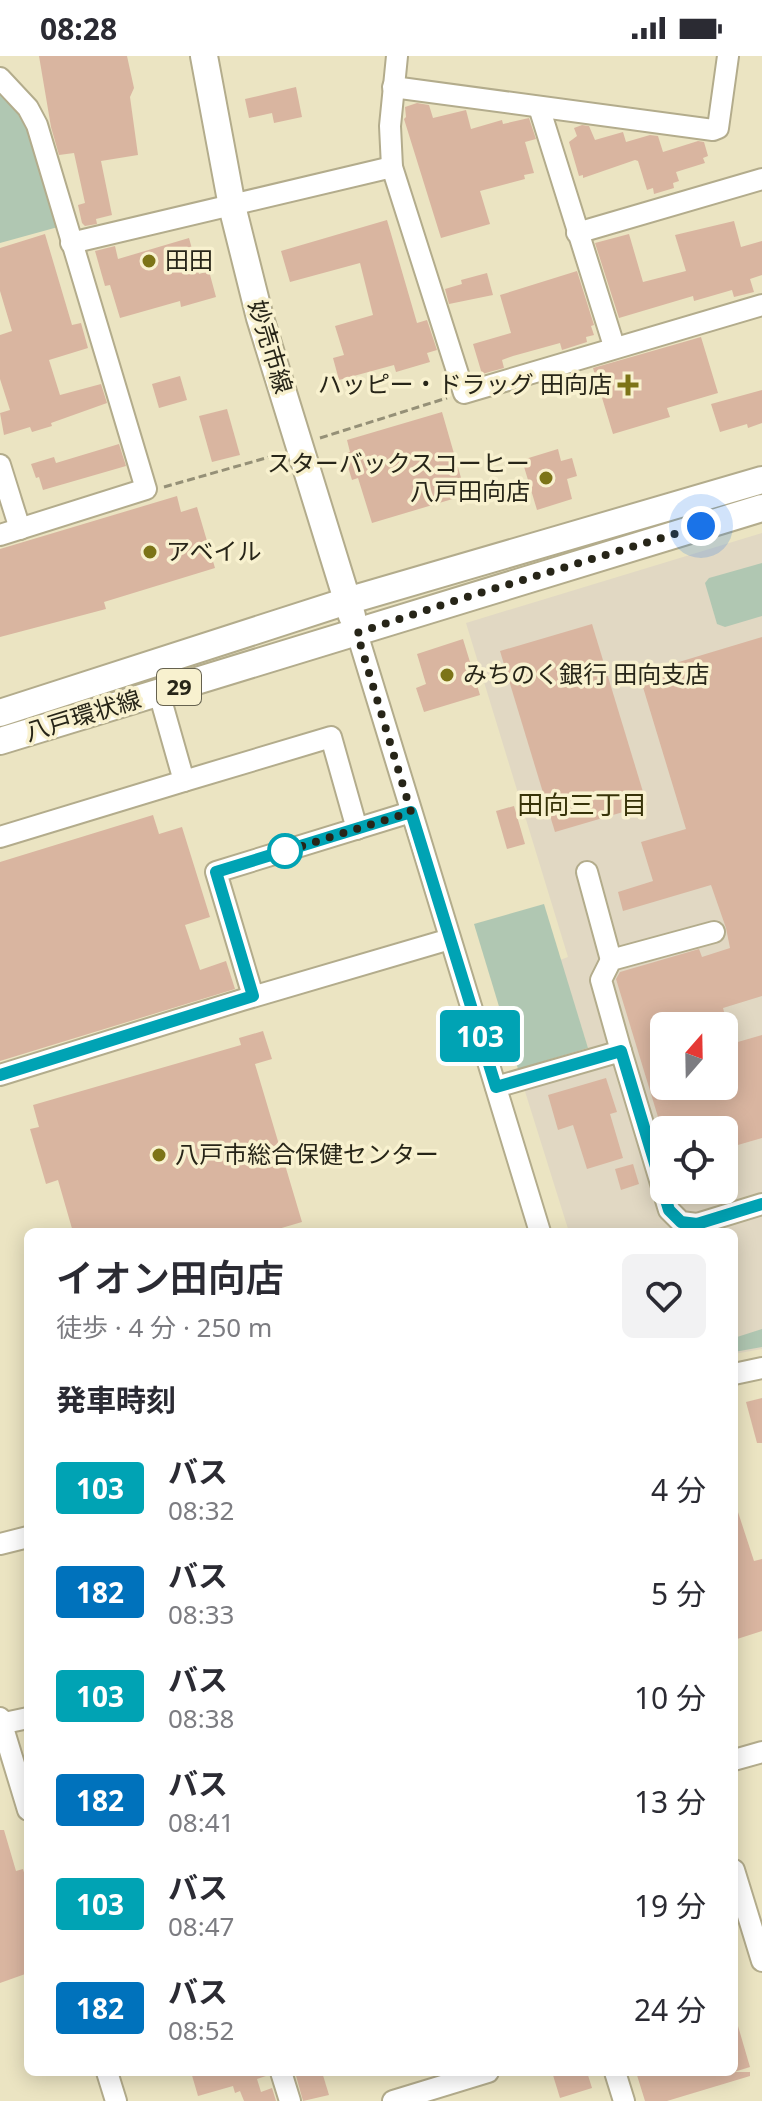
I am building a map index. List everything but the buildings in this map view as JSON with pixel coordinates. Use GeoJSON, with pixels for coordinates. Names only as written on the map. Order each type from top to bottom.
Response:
{"type":"FeatureCollection","features":[{"type":"Feature","properties":{"kind":"main road","name":"妙売市線"},"geometry":{"type":"LineString","coordinates":[[204,56],[232,206],[260,318],[357,633]]}},
{"type":"Feature","properties":{"kind":"main road","name":"八戸環状線"},"geometry":{"type":"LineString","coordinates":[[1,709],[347,601],[762,480]]}},
{"type":"Feature","properties":{"kind":"main road","name":"八戸環状線"},"geometry":{"type":"LineString","coordinates":[[0,741],[762,508]]}},
{"type":"Feature","properties":{"kind":"street"},"geometry":{"type":"LineString","coordinates":[[397,56],[390,126],[392,167],[464,393],[614,346],[762,305]]}},
{"type":"Feature","properties":{"kind":"street"},"geometry":{"type":"LineString","coordinates":[[393,87],[713,130],[718,128],[728,56]]}},
{"type":"Feature","properties":{"kind":"street"},"geometry":{"type":"LineString","coordinates":[[0,78],[28,108],[37,125],[146,489],[0,535]]}},
{"type":"Feature","properties":{"kind":"street"},"geometry":{"type":"LineString","coordinates":[[539,107],[614,346]]}},
{"type":"Feature","properties":{"kind":"street"},"geometry":{"type":"LineString","coordinates":[[71,243],[392,167]]}},
{"type":"Feature","properties":{"kind":"street"},"geometry":{"type":"LineString","coordinates":[[577,233],[762,179]]}},
{"type":"Feature","properties":{"kind":"street"},"geometry":{"type":"LineString","coordinates":[[0,465],[20,529]]}},
{"type":"Feature","properties":{"kind":"street"},"geometry":{"type":"LineString","coordinates":[[357,633],[539,1228]]}},
{"type":"Feature","properties":{"kind":"street"},"geometry":{"type":"LineString","coordinates":[[159,693],[184,781]]}},
{"type":"Feature","properties":{"kind":"street"},"geometry":{"type":"LineString","coordinates":[[0,837],[331,737],[357,829]]}},
{"type":"Feature","properties":{"kind":"street"},"geometry":{"type":"LineString","coordinates":[[253,996],[216,872],[411,812]]}},
{"type":"Feature","properties":{"kind":"street"},"geometry":{"type":"LineString","coordinates":[[587,872],[611,960],[601,980],[669,1210],[681,1222],[697,1224],[762,1204]]}},
{"type":"Feature","properties":{"kind":"street"},"geometry":{"type":"LineString","coordinates":[[611,960],[714,932]]}},
{"type":"Feature","properties":{"kind":"street"},"geometry":{"type":"LineString","coordinates":[[0,1075],[253,996],[450,939]]}},
{"type":"Feature","properties":{"kind":"street"},"geometry":{"type":"LineString","coordinates":[[496,1087],[621,1051]]}},
{"type":"Feature","properties":{"kind":"street"},"geometry":{"type":"LineString","coordinates":[[738,1373],[762,1368]]}},
{"type":"Feature","properties":{"kind":"street"},"geometry":{"type":"LineString","coordinates":[[0,1544],[24,1538]]}},
{"type":"Feature","properties":{"kind":"street"},"geometry":{"type":"LineString","coordinates":[[24,1719],[1,1722],[24,1797]]}},
{"type":"Feature","properties":{"kind":"street"},"geometry":{"type":"LineString","coordinates":[[738,1759],[762,1752]]}},
{"type":"Feature","properties":{"kind":"street"},"geometry":{"type":"LineString","coordinates":[[738,1883],[762,1961]]}},
{"type":"Feature","properties":{"kind":"street"},"geometry":{"type":"LineString","coordinates":[[108,2076],[116,2101]]}},
{"type":"Feature","properties":{"kind":"street"},"geometry":{"type":"LineString","coordinates":[[282,2076],[290,2101]]}},
{"type":"Feature","properties":{"kind":"street"},"geometry":{"type":"LineString","coordinates":[[393,2101],[475,2076]]}},
{"type":"Feature","properties":{"kind":"street"},"geometry":{"type":"LineString","coordinates":[[616,2076],[624,2101]]}},
{"type":"Feature","properties":{"kind":"path"},"geometry":{"type":"LineString","coordinates":[[317,440],[464,393]]}},
{"type":"Feature","properties":{"kind":"path"},"geometry":{"type":"LineString","coordinates":[[146,489],[156,490],[283,453]]}},
{"type":"Feature","properties":{"kind":"shaded area"},"geometry":{"type":"Polygon","coordinates":[[[762,533],[762,1349],[738,1353],[738,1228],[568,1228],[518,1069],[588,1048],[560,960],[568,957],[466,623],[762,533]]]}},
{"type":"Feature","properties":{"kind":"green space"},"geometry":{"type":"Polygon","coordinates":[[[0,89],[13,103],[31,136],[58,227],[0,243],[0,89]]]}},
{"type":"Feature","properties":{"kind":"green space"},"geometry":{"type":"Polygon","coordinates":[[[762,563],[762,616],[725,627],[717,624],[705,583],[709,578],[762,563]]]}},
{"type":"Feature","properties":{"kind":"green space"},"geometry":{"type":"Polygon","coordinates":[[[544,904],[588,1048],[518,1069],[474,924],[544,904]]]}},
{"type":"Feature","properties":{"kind":"green space"},"geometry":{"type":"Polygon","coordinates":[[[762,1329],[762,1347],[738,1351],[738,1337],[762,1329]]]}},
{"type":"Feature","properties":{"kind":"bus line","name":"103"},"geometry":{"type":"LineString","coordinates":[[0,1075],[253,996],[216,872],[411,812],[496,1087],[621,1051],[669,1210],[681,1222],[697,1224],[762,1204]]}},
{"type":"Feature","properties":{"kind":"place","name":"田田"},"geometry":{"type":"Point","coordinates":[149,261]}},
{"type":"Feature","properties":{"kind":"place","name":"ハッピー・ドラッグ 田向店"},"geometry":{"type":"Point","coordinates":[628,385]}},
{"type":"Feature","properties":{"kind":"place","name":"スターバックスコーヒー 八戸田向店"},"geometry":{"type":"Point","coordinates":[546,478]}},
{"type":"Feature","properties":{"kind":"place","name":"アベイル"},"geometry":{"type":"Point","coordinates":[150,552]}},
{"type":"Feature","properties":{"kind":"place","name":"みちのく銀行 田向支店"},"geometry":{"type":"Point","coordinates":[447,675]}},
{"type":"Feature","properties":{"kind":"place","name":"八戸市総合保健センター"},"geometry":{"type":"Point","coordinates":[159,1155]}},
{"type":"Feature","properties":{"kind":"district","name":"田向三丁目"},"geometry":{"type":"Point","coordinates":[582,805]}},
{"type":"Feature","properties":{"kind":"route"},"geometry":{"type":"LineString","coordinates":[[285,851],[273,855],[411,812],[357,633],[701,526]]}}]}
